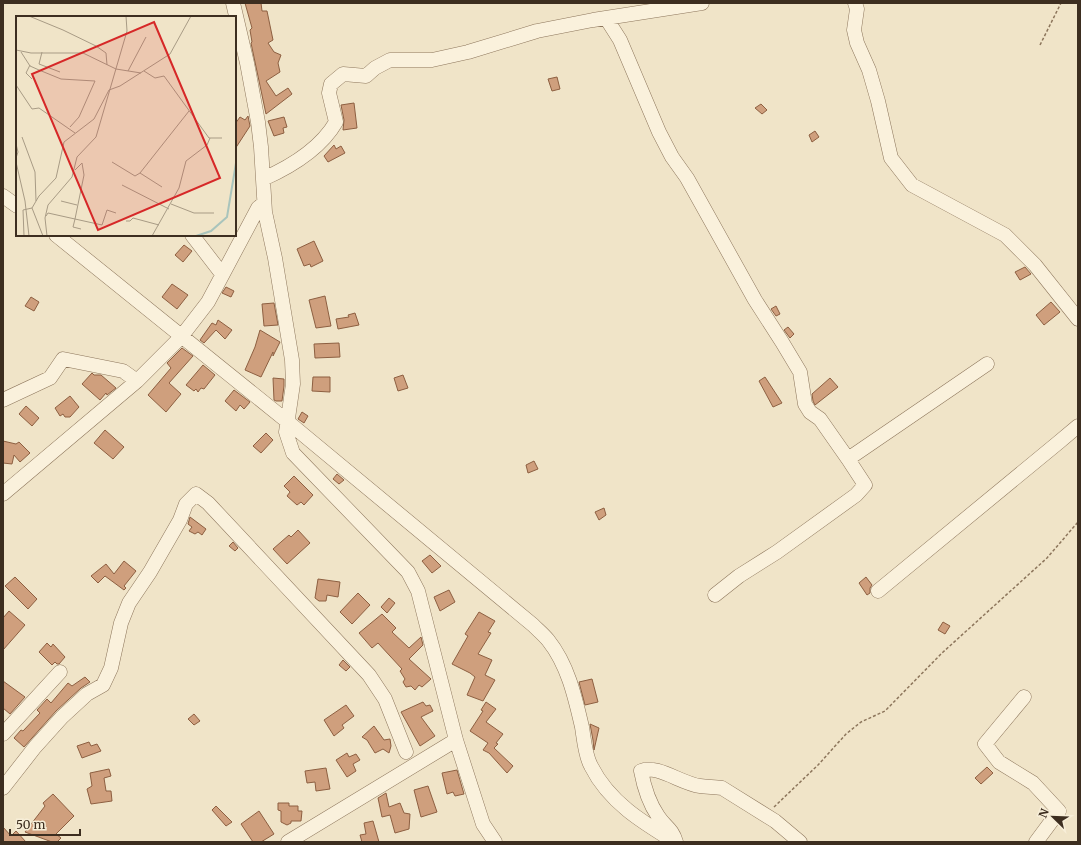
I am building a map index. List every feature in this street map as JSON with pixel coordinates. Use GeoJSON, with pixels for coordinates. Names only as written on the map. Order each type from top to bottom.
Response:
{"type":"FeatureCollection","features":[{"type":"Feature","properties":{"kind":"street"},"geometry":{"type":"LineString","coordinates":[[233,3],[247,63],[258,122],[265,212],[276,258],[292,360],[293,384],[286,432],[293,453],[408,572],[418,590],[456,740],[483,824],[495,842]]}},
{"type":"Feature","properties":{"kind":"street"},"geometry":{"type":"LineString","coordinates":[[263,179],[280,171],[317,146],[331,130],[336,122],[329,93],[331,84],[343,74],[366,76],[375,68],[390,60],[432,60],[468,52],[538,31],[606,18],[702,3]]}},
{"type":"Feature","properties":{"kind":"street"},"geometry":{"type":"LineString","coordinates":[[855,3],[857,9],[854,30],[857,43],[871,76],[891,158],[912,185],[1005,235],[1035,264],[1078,319]]}},
{"type":"Feature","properties":{"kind":"street"},"geometry":{"type":"LineString","coordinates":[[606,18],[620,40],[659,132],[672,157],[687,178],[755,300],[800,372],[805,404],[810,412],[820,419],[865,485],[856,495],[777,552],[739,576],[715,595]]}},
{"type":"Feature","properties":{"kind":"street"},"geometry":{"type":"LineString","coordinates":[[3,196],[16,205]]}},
{"type":"Feature","properties":{"kind":"street"},"geometry":{"type":"LineString","coordinates":[[3,494],[137,381],[181,337],[208,302],[258,208],[264,202]]}},
{"type":"Feature","properties":{"kind":"street"},"geometry":{"type":"LineString","coordinates":[[57,236],[288,422],[522,615],[548,640],[562,662],[577,705],[590,764],[602,786],[617,802],[644,824],[676,842]]}},
{"type":"Feature","properties":{"kind":"street"},"geometry":{"type":"LineString","coordinates":[[193,236],[222,274]]}},
{"type":"Feature","properties":{"kind":"street"},"geometry":{"type":"LineString","coordinates":[[3,400],[50,378],[63,359],[123,370],[137,381]]}},
{"type":"Feature","properties":{"kind":"street"},"geometry":{"type":"LineString","coordinates":[[848,459],[987,364]]}},
{"type":"Feature","properties":{"kind":"street"},"geometry":{"type":"LineString","coordinates":[[878,591],[1078,426]]}},
{"type":"Feature","properties":{"kind":"street"},"geometry":{"type":"LineString","coordinates":[[3,788],[35,747],[62,717],[87,694],[103,684],[111,668],[121,623],[129,603],[154,566],[180,520],[186,504],[196,494],[208,502],[369,675],[385,699],[406,752]]}},
{"type":"Feature","properties":{"kind":"street"},"geometry":{"type":"LineString","coordinates":[[3,734],[60,672]]}},
{"type":"Feature","properties":{"kind":"street"},"geometry":{"type":"LineString","coordinates":[[1024,698],[985,744],[999,762],[1033,783],[1059,811],[1036,842]]}},
{"type":"Feature","properties":{"kind":"street"},"geometry":{"type":"LineString","coordinates":[[288,842],[456,740]]}},
{"type":"Feature","properties":{"kind":"street"},"geometry":{"type":"LineString","coordinates":[[676,842],[673,833],[658,816],[644,788],[641,771],[646,769],[655,769],[700,786],[722,788],[765,815],[800,842]]}},
{"type":"Feature","properties":{"kind":"path"},"geometry":{"type":"LineString","coordinates":[[1040,45],[1061,3]]}},
{"type":"Feature","properties":{"kind":"path"},"geometry":{"type":"LineString","coordinates":[[765,815],[818,765],[846,734],[860,722],[885,711],[946,648],[1047,558],[1078,522]]}},
{"type":"Feature","properties":{"kind":"building"},"geometry":{"type":"Polygon","coordinates":[[[245,3],[261,3],[262,11],[267,11],[273,40],[268,43],[274,52],[281,55],[278,63],[280,72],[266,81],[276,96],[288,88],[292,94],[266,114],[251,43],[250,30],[252,28],[245,3]]]}},
{"type":"Feature","properties":{"kind":"building"},"geometry":{"type":"Polygon","coordinates":[[[557,77],[560,89],[552,91],[548,79],[557,77]]]}},
{"type":"Feature","properties":{"kind":"building"},"geometry":{"type":"Polygon","coordinates":[[[354,103],[357,128],[343,130],[344,120],[341,105],[354,103]]]}},
{"type":"Feature","properties":{"kind":"building"},"geometry":{"type":"Polygon","coordinates":[[[761,104],[767,110],[762,114],[755,108],[761,104]]]}},
{"type":"Feature","properties":{"kind":"building"},"geometry":{"type":"Polygon","coordinates":[[[248,116],[250,126],[236,147],[236,123],[240,117],[245,120],[248,116]]]}},
{"type":"Feature","properties":{"kind":"building"},"geometry":{"type":"Polygon","coordinates":[[[284,117],[287,127],[283,128],[284,133],[274,136],[268,121],[284,117]]]}},
{"type":"Feature","properties":{"kind":"building"},"geometry":{"type":"Polygon","coordinates":[[[815,131],[819,137],[812,142],[809,135],[815,131]]]}},
{"type":"Feature","properties":{"kind":"building"},"geometry":{"type":"Polygon","coordinates":[[[334,145],[336,149],[341,146],[345,153],[328,162],[324,156],[334,145]]]}},
{"type":"Feature","properties":{"kind":"building"},"geometry":{"type":"Polygon","coordinates":[[[314,241],[323,261],[311,267],[310,264],[304,266],[297,249],[314,241]]]}},
{"type":"Feature","properties":{"kind":"building"},"geometry":{"type":"Polygon","coordinates":[[[184,245],[192,251],[183,262],[175,255],[184,245]]]}},
{"type":"Feature","properties":{"kind":"building"},"geometry":{"type":"Polygon","coordinates":[[[1025,267],[1031,274],[1020,280],[1015,272],[1025,267]]]}},
{"type":"Feature","properties":{"kind":"building"},"geometry":{"type":"Polygon","coordinates":[[[172,284],[188,295],[177,309],[162,297],[172,284]]]}},
{"type":"Feature","properties":{"kind":"building"},"geometry":{"type":"Polygon","coordinates":[[[226,287],[234,291],[231,297],[222,293],[226,287]]]}},
{"type":"Feature","properties":{"kind":"building"},"geometry":{"type":"Polygon","coordinates":[[[325,296],[331,326],[316,328],[309,300],[325,296]]]}},
{"type":"Feature","properties":{"kind":"building"},"geometry":{"type":"Polygon","coordinates":[[[31,297],[39,302],[34,311],[25,306],[31,297]]]}},
{"type":"Feature","properties":{"kind":"building"},"geometry":{"type":"Polygon","coordinates":[[[1051,302],[1060,312],[1044,325],[1036,315],[1051,302]]]}},
{"type":"Feature","properties":{"kind":"building"},"geometry":{"type":"Polygon","coordinates":[[[274,303],[278,325],[264,326],[262,304],[274,303]]]}},
{"type":"Feature","properties":{"kind":"building"},"geometry":{"type":"Polygon","coordinates":[[[776,306],[780,314],[776,316],[771,309],[776,306]]]}},
{"type":"Feature","properties":{"kind":"building"},"geometry":{"type":"Polygon","coordinates":[[[355,313],[359,325],[338,329],[336,319],[349,317],[348,315],[355,313]]]}},
{"type":"Feature","properties":{"kind":"building"},"geometry":{"type":"Polygon","coordinates":[[[218,320],[232,330],[225,339],[216,330],[204,343],[200,340],[212,323],[216,325],[218,320]]]}},
{"type":"Feature","properties":{"kind":"building"},"geometry":{"type":"Polygon","coordinates":[[[788,327],[794,334],[790,338],[784,330],[788,327]]]}},
{"type":"Feature","properties":{"kind":"building"},"geometry":{"type":"Polygon","coordinates":[[[260,330],[280,342],[273,356],[273,352],[261,377],[245,370],[255,347],[260,330]]]}},
{"type":"Feature","properties":{"kind":"building"},"geometry":{"type":"Polygon","coordinates":[[[339,343],[340,357],[315,358],[314,344],[339,343]]]}},
{"type":"Feature","properties":{"kind":"building"},"geometry":{"type":"Polygon","coordinates":[[[182,348],[193,356],[169,383],[181,394],[166,412],[148,395],[171,368],[167,363],[182,348]]]}},
{"type":"Feature","properties":{"kind":"building"},"geometry":{"type":"Polygon","coordinates":[[[203,365],[215,375],[204,389],[201,388],[198,392],[196,389],[194,391],[186,385],[203,365]]]}},
{"type":"Feature","properties":{"kind":"building"},"geometry":{"type":"Polygon","coordinates":[[[92,373],[94,375],[101,375],[116,388],[107,395],[106,393],[100,400],[82,384],[92,373]]]}},
{"type":"Feature","properties":{"kind":"building"},"geometry":{"type":"Polygon","coordinates":[[[403,375],[408,388],[398,391],[394,378],[403,375]]]}},
{"type":"Feature","properties":{"kind":"building"},"geometry":{"type":"Polygon","coordinates":[[[313,377],[330,377],[330,392],[312,391],[313,377]]]}},
{"type":"Feature","properties":{"kind":"building"},"geometry":{"type":"Polygon","coordinates":[[[765,377],[782,403],[773,407],[759,381],[765,377]]]}},
{"type":"Feature","properties":{"kind":"building"},"geometry":{"type":"Polygon","coordinates":[[[273,378],[284,379],[282,401],[274,400],[273,378]]]}},
{"type":"Feature","properties":{"kind":"building"},"geometry":{"type":"Polygon","coordinates":[[[830,378],[838,387],[815,405],[812,394],[830,378]]]}},
{"type":"Feature","properties":{"kind":"building"},"geometry":{"type":"Polygon","coordinates":[[[234,390],[250,402],[244,409],[240,405],[236,411],[225,401],[234,390]]]}},
{"type":"Feature","properties":{"kind":"building"},"geometry":{"type":"Polygon","coordinates":[[[70,396],[79,407],[70,417],[65,417],[63,414],[60,416],[55,408],[70,396]]]}},
{"type":"Feature","properties":{"kind":"building"},"geometry":{"type":"Polygon","coordinates":[[[26,406],[39,418],[32,426],[19,414],[26,406]]]}},
{"type":"Feature","properties":{"kind":"building"},"geometry":{"type":"Polygon","coordinates":[[[302,412],[308,416],[304,423],[298,419],[302,412]]]}},
{"type":"Feature","properties":{"kind":"building"},"geometry":{"type":"Polygon","coordinates":[[[105,430],[124,447],[113,459],[94,443],[105,430]]]}},
{"type":"Feature","properties":{"kind":"building"},"geometry":{"type":"Polygon","coordinates":[[[266,433],[273,440],[261,453],[253,446],[266,433]]]}},
{"type":"Feature","properties":{"kind":"building"},"geometry":{"type":"Polygon","coordinates":[[[3,441],[16,444],[19,442],[30,453],[20,462],[14,455],[12,464],[3,463],[3,441]]]}},
{"type":"Feature","properties":{"kind":"building"},"geometry":{"type":"Polygon","coordinates":[[[534,461],[538,469],[528,473],[526,465],[534,461]]]}},
{"type":"Feature","properties":{"kind":"building"},"geometry":{"type":"Polygon","coordinates":[[[337,474],[344,480],[339,484],[333,479],[337,474]]]}},
{"type":"Feature","properties":{"kind":"building"},"geometry":{"type":"Polygon","coordinates":[[[294,476],[313,495],[304,505],[301,502],[297,505],[287,496],[290,492],[284,486],[294,476]]]}},
{"type":"Feature","properties":{"kind":"building"},"geometry":{"type":"Polygon","coordinates":[[[604,508],[606,515],[599,520],[595,512],[604,508]]]}},
{"type":"Feature","properties":{"kind":"building"},"geometry":{"type":"Polygon","coordinates":[[[190,517],[206,529],[202,535],[198,532],[195,534],[189,531],[192,527],[188,524],[190,517]]]}},
{"type":"Feature","properties":{"kind":"building"},"geometry":{"type":"Polygon","coordinates":[[[298,530],[310,543],[287,564],[273,549],[289,535],[291,537],[298,530]]]}},
{"type":"Feature","properties":{"kind":"building"},"geometry":{"type":"Polygon","coordinates":[[[233,542],[238,548],[235,551],[229,546],[233,542]]]}},
{"type":"Feature","properties":{"kind":"building"},"geometry":{"type":"Polygon","coordinates":[[[430,555],[441,566],[432,573],[422,561],[430,555]]]}},
{"type":"Feature","properties":{"kind":"building"},"geometry":{"type":"Polygon","coordinates":[[[124,561],[136,571],[124,586],[126,588],[124,590],[105,576],[98,583],[91,576],[106,564],[114,574],[124,561]]]}},
{"type":"Feature","properties":{"kind":"building"},"geometry":{"type":"Polygon","coordinates":[[[15,577],[37,599],[28,609],[5,586],[15,577]]]}},
{"type":"Feature","properties":{"kind":"building"},"geometry":{"type":"Polygon","coordinates":[[[866,577],[872,585],[870,588],[870,593],[867,595],[859,583],[866,577]]]}},
{"type":"Feature","properties":{"kind":"building"},"geometry":{"type":"Polygon","coordinates":[[[318,579],[340,582],[338,597],[327,595],[326,601],[319,601],[315,598],[318,579]]]}},
{"type":"Feature","properties":{"kind":"building"},"geometry":{"type":"Polygon","coordinates":[[[449,590],[455,602],[440,611],[434,597],[449,590]]]}},
{"type":"Feature","properties":{"kind":"building"},"geometry":{"type":"Polygon","coordinates":[[[358,593],[370,605],[352,624],[340,612],[358,593]]]}},
{"type":"Feature","properties":{"kind":"building"},"geometry":{"type":"Polygon","coordinates":[[[389,598],[395,603],[387,613],[381,607],[389,598]]]}},
{"type":"Feature","properties":{"kind":"building"},"geometry":{"type":"Polygon","coordinates":[[[9,611],[25,625],[3,650],[3,618],[9,611]]]}},
{"type":"Feature","properties":{"kind":"building"},"geometry":{"type":"Polygon","coordinates":[[[479,612],[495,621],[488,632],[491,633],[478,654],[492,660],[485,675],[495,680],[483,701],[467,695],[475,677],[452,664],[468,636],[465,634],[479,612]]]}},
{"type":"Feature","properties":{"kind":"building"},"geometry":{"type":"Polygon","coordinates":[[[382,614],[396,628],[392,632],[409,648],[421,637],[423,645],[409,659],[431,679],[422,687],[419,685],[415,690],[411,686],[406,687],[403,682],[405,679],[400,671],[402,669],[378,643],[372,648],[359,633],[382,614]]]}},
{"type":"Feature","properties":{"kind":"building"},"geometry":{"type":"Polygon","coordinates":[[[943,622],[950,626],[945,634],[938,630],[943,622]]]}},
{"type":"Feature","properties":{"kind":"building"},"geometry":{"type":"Polygon","coordinates":[[[47,643],[51,647],[53,644],[65,657],[59,664],[55,662],[52,665],[39,652],[47,643]]]}},
{"type":"Feature","properties":{"kind":"building"},"geometry":{"type":"Polygon","coordinates":[[[343,660],[350,667],[346,671],[339,665],[343,660]]]}},
{"type":"Feature","properties":{"kind":"building"},"geometry":{"type":"Polygon","coordinates":[[[85,677],[90,682],[81,688],[56,711],[24,747],[14,738],[40,713],[37,710],[47,699],[51,703],[68,683],[72,686],[85,677]]]}},
{"type":"Feature","properties":{"kind":"building"},"geometry":{"type":"Polygon","coordinates":[[[592,679],[598,702],[585,705],[579,682],[592,679]]]}},
{"type":"Feature","properties":{"kind":"building"},"geometry":{"type":"Polygon","coordinates":[[[3,681],[25,697],[10,714],[3,708],[3,681]]]}},
{"type":"Feature","properties":{"kind":"building"},"geometry":{"type":"Polygon","coordinates":[[[423,702],[426,706],[430,705],[433,711],[421,717],[435,736],[420,746],[401,712],[423,702]]]}},
{"type":"Feature","properties":{"kind":"building"},"geometry":{"type":"Polygon","coordinates":[[[486,702],[496,709],[486,722],[503,734],[496,743],[498,744],[494,748],[513,766],[507,773],[489,753],[483,750],[488,743],[470,731],[483,711],[481,710],[486,702]]]}},
{"type":"Feature","properties":{"kind":"building"},"geometry":{"type":"Polygon","coordinates":[[[346,705],[354,716],[342,725],[344,728],[334,736],[324,720],[346,705]]]}},
{"type":"Feature","properties":{"kind":"building"},"geometry":{"type":"Polygon","coordinates":[[[194,714],[200,721],[194,725],[188,719],[194,714]]]}},
{"type":"Feature","properties":{"kind":"building"},"geometry":{"type":"Polygon","coordinates":[[[590,724],[599,728],[594,750],[593,740],[590,724]]]}},
{"type":"Feature","properties":{"kind":"building"},"geometry":{"type":"Polygon","coordinates":[[[374,726],[384,740],[390,739],[391,746],[389,753],[383,749],[375,753],[367,740],[362,737],[374,726]]]}},
{"type":"Feature","properties":{"kind":"building"},"geometry":{"type":"Polygon","coordinates":[[[89,742],[91,746],[97,744],[101,751],[82,758],[77,746],[89,742]]]}},
{"type":"Feature","properties":{"kind":"building"},"geometry":{"type":"Polygon","coordinates":[[[347,753],[349,757],[356,754],[360,760],[353,764],[356,771],[347,777],[336,760],[347,753]]]}},
{"type":"Feature","properties":{"kind":"building"},"geometry":{"type":"Polygon","coordinates":[[[987,767],[993,773],[981,784],[975,778],[987,767]]]}},
{"type":"Feature","properties":{"kind":"building"},"geometry":{"type":"Polygon","coordinates":[[[326,768],[330,789],[316,791],[315,782],[307,783],[305,771],[326,768]]]}},
{"type":"Feature","properties":{"kind":"building"},"geometry":{"type":"Polygon","coordinates":[[[109,769],[111,776],[104,778],[106,791],[111,791],[112,801],[91,804],[87,789],[92,786],[90,773],[109,769]]]}},
{"type":"Feature","properties":{"kind":"building"},"geometry":{"type":"Polygon","coordinates":[[[457,770],[464,794],[455,796],[453,792],[447,794],[442,773],[457,770]]]}},
{"type":"Feature","properties":{"kind":"building"},"geometry":{"type":"Polygon","coordinates":[[[428,786],[437,812],[421,817],[414,790],[428,786]]]}},
{"type":"Feature","properties":{"kind":"building"},"geometry":{"type":"Polygon","coordinates":[[[386,793],[389,807],[400,803],[404,813],[410,814],[409,829],[395,833],[390,815],[382,817],[378,798],[386,793]]]}},
{"type":"Feature","properties":{"kind":"building"},"geometry":{"type":"Polygon","coordinates":[[[53,794],[74,816],[56,834],[61,838],[57,842],[52,842],[25,832],[45,806],[43,803],[53,794]]]}},
{"type":"Feature","properties":{"kind":"building"},"geometry":{"type":"Polygon","coordinates":[[[278,803],[289,803],[289,806],[298,806],[298,811],[302,811],[301,821],[291,821],[291,823],[287,825],[281,822],[281,811],[278,810],[278,803]]]}},
{"type":"Feature","properties":{"kind":"building"},"geometry":{"type":"Polygon","coordinates":[[[216,806],[232,822],[226,826],[212,810],[216,806]]]}},
{"type":"Feature","properties":{"kind":"building"},"geometry":{"type":"Polygon","coordinates":[[[259,811],[274,834],[261,842],[253,842],[241,824],[259,811]]]}},
{"type":"Feature","properties":{"kind":"building"},"geometry":{"type":"Polygon","coordinates":[[[373,821],[379,842],[362,842],[360,835],[366,834],[364,823],[373,821]]]}},
{"type":"Feature","properties":{"kind":"building"},"geometry":{"type":"Polygon","coordinates":[[[3,827],[11,836],[16,831],[26,842],[3,842],[3,827]]]}}]}
